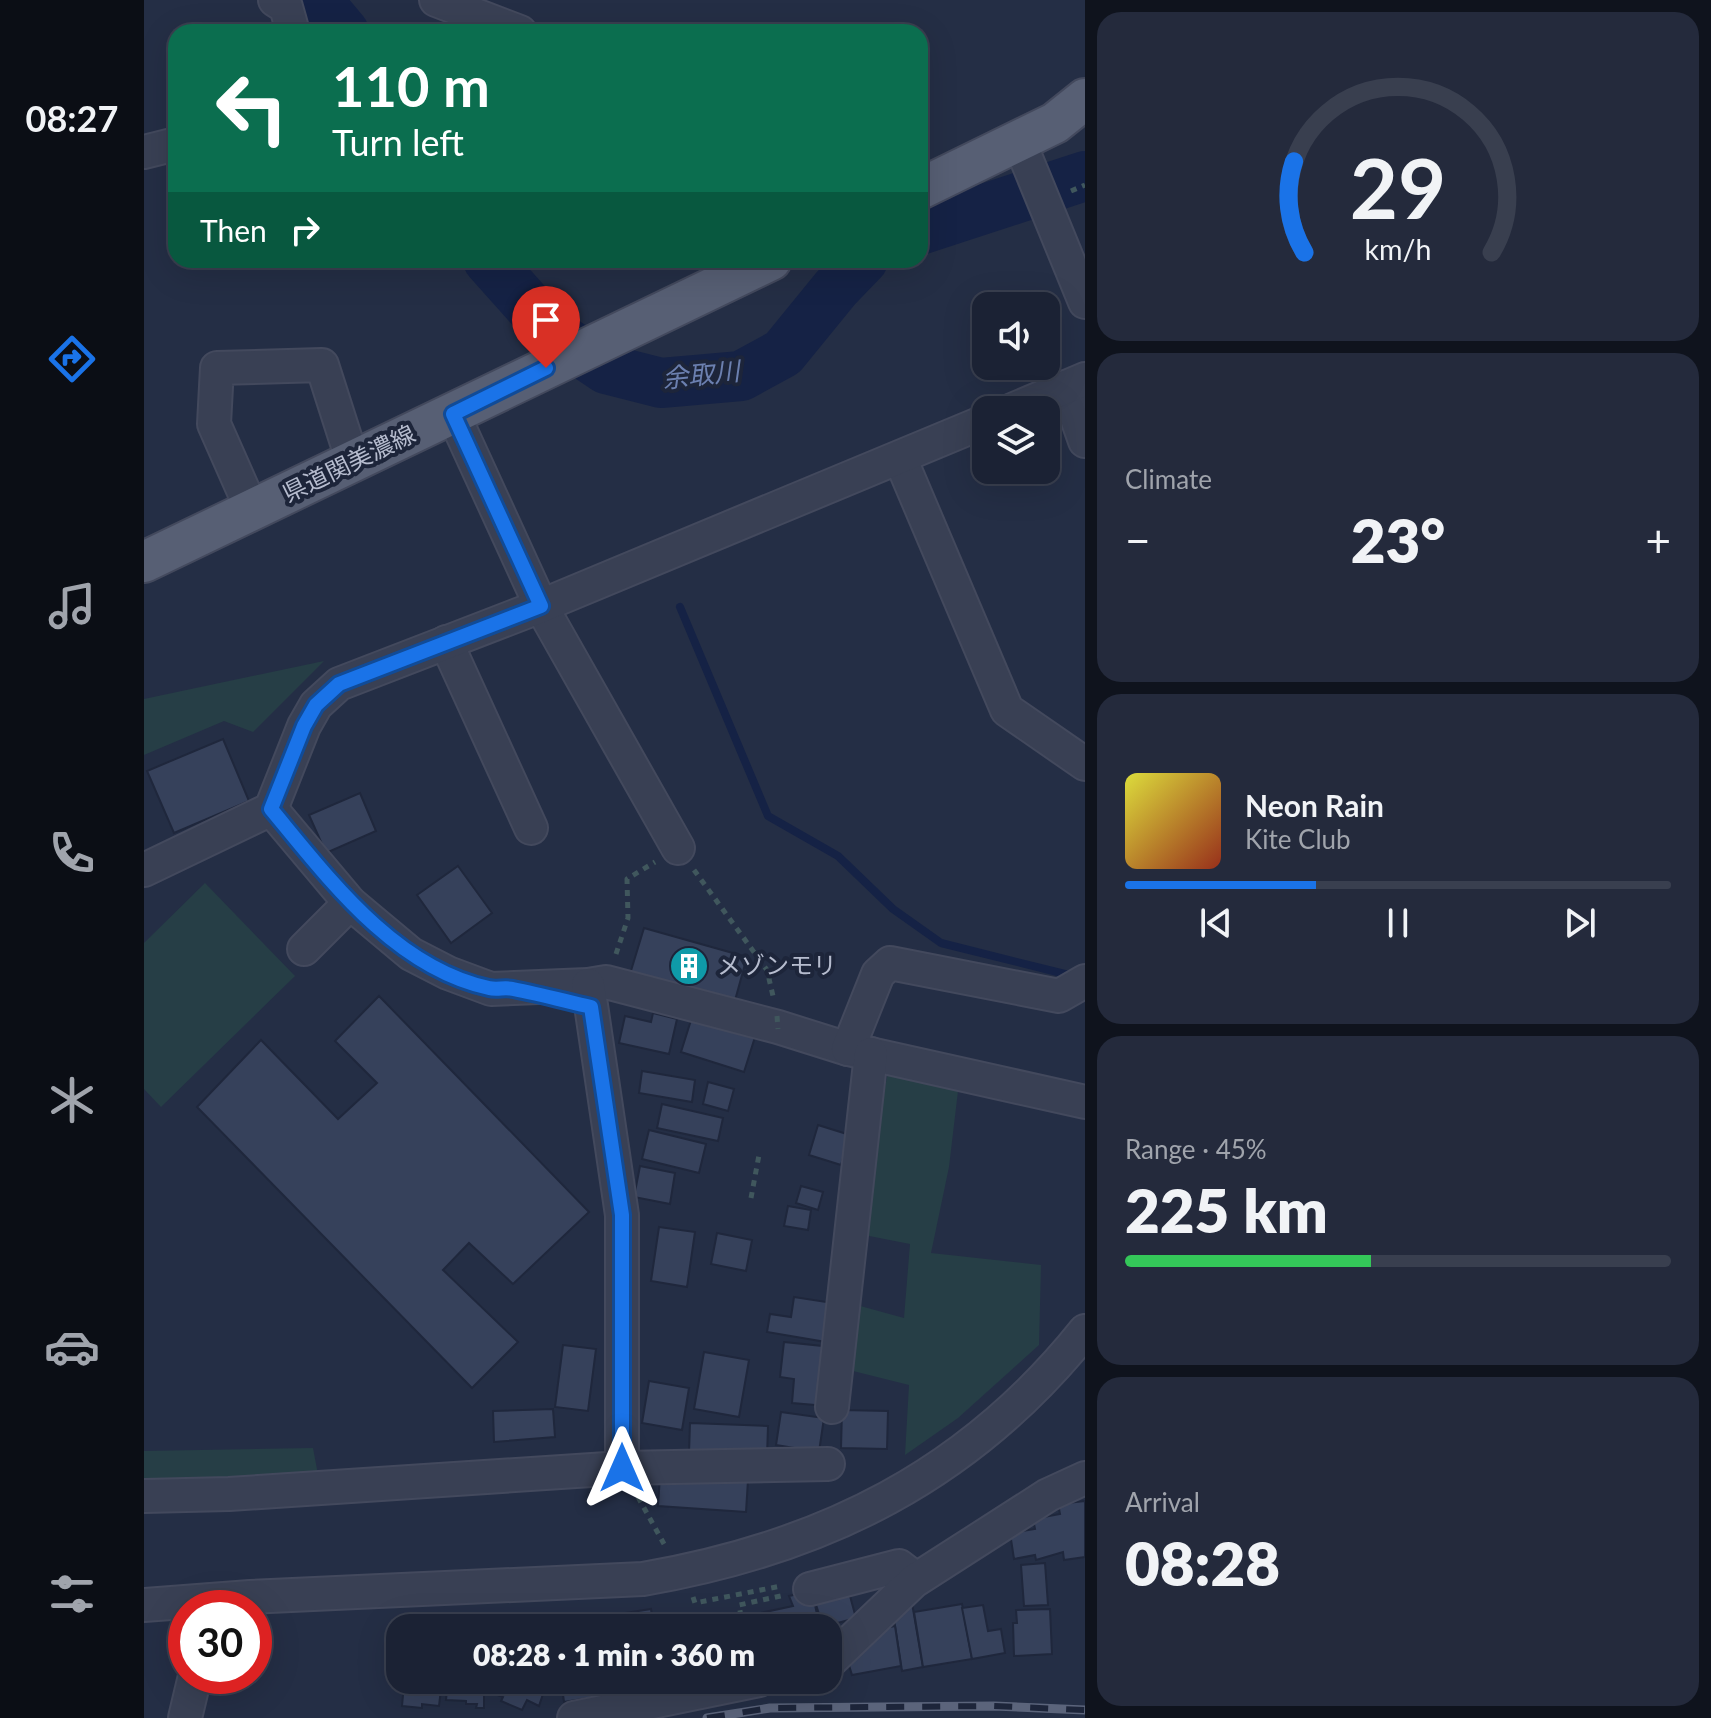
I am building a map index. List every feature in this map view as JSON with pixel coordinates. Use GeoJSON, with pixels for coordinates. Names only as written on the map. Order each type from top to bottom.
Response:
{"type":"FeatureCollection","features":[{"type":"Feature","properties":{"kind":"main road"},"geometry":{"type":"LineString","coordinates":[[928,184],[1055,123],[1085,99]]}},
{"type":"Feature","properties":{"kind":"main road","name":"県道関美濃線"},"geometry":{"type":"LineString","coordinates":[[144,562],[754,268]]}},
{"type":"Feature","properties":{"kind":"street"},"geometry":{"type":"LineString","coordinates":[[275,0],[286,7],[291,24]]}},
{"type":"Feature","properties":{"kind":"street"},"geometry":{"type":"LineString","coordinates":[[436,0],[499,24]]}},
{"type":"Feature","properties":{"kind":"street"},"geometry":{"type":"LineString","coordinates":[[1019,142],[1085,302]]}},
{"type":"Feature","properties":{"kind":"street"},"geometry":{"type":"LineString","coordinates":[[144,152],[168,146]]}},
{"type":"Feature","properties":{"kind":"street"},"geometry":{"type":"LineString","coordinates":[[252,510],[214,424],[217,368],[322,365],[353,462]]}},
{"type":"Feature","properties":{"kind":"street"},"geometry":{"type":"LineString","coordinates":[[1045,396],[1075,383],[1085,441]]}},
{"type":"Feature","properties":{"kind":"street"},"geometry":{"type":"LineString","coordinates":[[453,414],[541,606],[678,848]]}},
{"type":"Feature","properties":{"kind":"street"},"geometry":{"type":"LineString","coordinates":[[144,870],[271,809],[304,726],[316,705],[339,684],[541,606],[972,427]]}},
{"type":"Feature","properties":{"kind":"street"},"geometry":{"type":"LineString","coordinates":[[900,458],[1007,710],[1085,764]]}},
{"type":"Feature","properties":{"kind":"street"},"geometry":{"type":"LineString","coordinates":[[446,642],[531,828]]}},
{"type":"Feature","properties":{"kind":"street"},"geometry":{"type":"LineString","coordinates":[[271,809],[350,903],[411,954],[448,973],[491,989],[595,992],[778,1027],[859,1052],[1085,1102]]}},
{"type":"Feature","properties":{"kind":"street"},"geometry":{"type":"LineString","coordinates":[[304,949],[350,903]]}},
{"type":"Feature","properties":{"kind":"street"},"geometry":{"type":"LineString","coordinates":[[832,1407],[859,1052],[878,974],[890,963],[1059,996],[1085,981]]}},
{"type":"Feature","properties":{"kind":"street"},"geometry":{"type":"LineString","coordinates":[[595,992],[622,1215],[622,1468]]}},
{"type":"Feature","properties":{"kind":"street"},"geometry":{"type":"LineString","coordinates":[[144,1605],[250,1597],[643,1579],[680,1573],[778,1547],[826,1529],[908,1487],[950,1460],[1038,1385],[1085,1331]]}},
{"type":"Feature","properties":{"kind":"street"},"geometry":{"type":"LineString","coordinates":[[144,1496],[229,1494],[622,1468],[828,1464]]}},
{"type":"Feature","properties":{"kind":"street"},"geometry":{"type":"LineString","coordinates":[[842,1650],[916,1579],[1048,1495],[1085,1478]]}},
{"type":"Feature","properties":{"kind":"street"},"geometry":{"type":"LineString","coordinates":[[810,1589],[899,1566],[916,1579]]}},
{"type":"Feature","properties":{"kind":"street"},"geometry":{"type":"LineString","coordinates":[[185,1718],[191,1694]]}},
{"type":"Feature","properties":{"kind":"street"},"geometry":{"type":"LineString","coordinates":[[574,1718],[691,1694]]}},
{"type":"Feature","properties":{"kind":"path"},"geometry":{"type":"LineString","coordinates":[[595,992],[628,918],[627,879],[678,848],[767,970],[778,1029]]}},
{"type":"Feature","properties":{"kind":"path"},"geometry":{"type":"LineString","coordinates":[[751,1198],[759,1155]]}},
{"type":"Feature","properties":{"kind":"path"},"geometry":{"type":"LineString","coordinates":[[622,1468],[695,1603],[804,1581],[810,1589],[739,1605],[741,1614]]}},
{"type":"Feature","properties":{"kind":"shaded area"},"geometry":{"type":"Polygon","coordinates":[[[324,661],[253,732],[224,721],[144,755],[144,699],[324,661]]]}},
{"type":"Feature","properties":{"kind":"shaded area"},"geometry":{"type":"Polygon","coordinates":[[[205,883],[295,976],[161,1107],[144,1089],[144,943],[205,883]]]}},
{"type":"Feature","properties":{"kind":"shaded area"},"geometry":{"type":"Polygon","coordinates":[[[889,1068],[958,1091],[949,1167],[931,1253],[1041,1265],[1039,1345],[958,1418],[905,1455],[909,1385],[849,1370],[853,1304],[904,1318],[910,1244],[854,1233],[889,1068]]]}},
{"type":"Feature","properties":{"kind":"shaded area"},"geometry":{"type":"Polygon","coordinates":[[[313,1448],[319,1480],[144,1485],[144,1451],[313,1448]]]}},
{"type":"Feature","properties":{"kind":"building"},"geometry":{"type":"Polygon","coordinates":[[[223,739],[249,801],[174,833],[147,771],[223,739]]]}},
{"type":"Feature","properties":{"kind":"building"},"geometry":{"type":"Polygon","coordinates":[[[360,793],[376,831],[326,853],[309,815],[360,793]]]}},
{"type":"Feature","properties":{"kind":"building"},"geometry":{"type":"Polygon","coordinates":[[[458,866],[492,913],[451,943],[417,895],[458,866]]]}},
{"type":"Feature","properties":{"kind":"building","name":"メゾンモリ"},"geometry":{"type":"Polygon","coordinates":[[[644,928],[747,957],[734,1004],[630,974],[644,928]]]}},
{"type":"Feature","properties":{"kind":"building"},"geometry":{"type":"Polygon","coordinates":[[[379,996],[589,1212],[513,1284],[469,1243],[443,1270],[518,1342],[472,1388],[197,1107],[261,1040],[338,1119],[377,1083],[335,1041],[379,996]]]}},
{"type":"Feature","properties":{"kind":"building"},"geometry":{"type":"Polygon","coordinates":[[[653,1013],[677,1019],[669,1054],[619,1043],[625,1016],[651,1022],[653,1013]]]}},
{"type":"Feature","properties":{"kind":"building"},"geometry":{"type":"Polygon","coordinates":[[[692,1017],[755,1037],[744,1072],[681,1052],[692,1017]]]}},
{"type":"Feature","properties":{"kind":"building"},"geometry":{"type":"Polygon","coordinates":[[[642,1071],[695,1080],[692,1102],[639,1093],[642,1071]]]}},
{"type":"Feature","properties":{"kind":"building"},"geometry":{"type":"Polygon","coordinates":[[[708,1082],[734,1089],[728,1111],[703,1104],[708,1082]]]}},
{"type":"Feature","properties":{"kind":"building"},"geometry":{"type":"Polygon","coordinates":[[[662,1104],[723,1118],[718,1141],[657,1128],[662,1104]]]}},
{"type":"Feature","properties":{"kind":"building"},"geometry":{"type":"Polygon","coordinates":[[[818,1125],[850,1135],[841,1165],[809,1155],[818,1125]]]}},
{"type":"Feature","properties":{"kind":"building"},"geometry":{"type":"Polygon","coordinates":[[[649,1130],[706,1144],[699,1173],[642,1159],[649,1130]]]}},
{"type":"Feature","properties":{"kind":"building"},"geometry":{"type":"Polygon","coordinates":[[[640,1166],[675,1173],[670,1204],[634,1197],[640,1166]]]}},
{"type":"Feature","properties":{"kind":"building"},"geometry":{"type":"Polygon","coordinates":[[[801,1186],[823,1192],[818,1210],[796,1203],[801,1186]]]}},
{"type":"Feature","properties":{"kind":"building"},"geometry":{"type":"Polygon","coordinates":[[[788,1206],[811,1210],[808,1230],[784,1226],[788,1206]]]}},
{"type":"Feature","properties":{"kind":"building"},"geometry":{"type":"Polygon","coordinates":[[[659,1227],[695,1232],[687,1287],[651,1281],[659,1227]]]}},
{"type":"Feature","properties":{"kind":"building"},"geometry":{"type":"Polygon","coordinates":[[[717,1233],[752,1240],[746,1271],[711,1264],[717,1233]]]}},
{"type":"Feature","properties":{"kind":"building"},"geometry":{"type":"Polygon","coordinates":[[[794,1297],[833,1303],[826,1342],[767,1332],[770,1314],[791,1317],[794,1297]]]}},
{"type":"Feature","properties":{"kind":"building"},"geometry":{"type":"Polygon","coordinates":[[[784,1342],[832,1347],[827,1406],[792,1403],[794,1379],[780,1377],[784,1342]]]}},
{"type":"Feature","properties":{"kind":"building"},"geometry":{"type":"Polygon","coordinates":[[[563,1345],[596,1349],[588,1411],[555,1407],[563,1345]]]}},
{"type":"Feature","properties":{"kind":"building"},"geometry":{"type":"Polygon","coordinates":[[[704,1352],[749,1360],[739,1417],[694,1409],[704,1352]]]}},
{"type":"Feature","properties":{"kind":"building"},"geometry":{"type":"Polygon","coordinates":[[[649,1381],[689,1388],[682,1430],[642,1423],[649,1381]]]}},
{"type":"Feature","properties":{"kind":"building"},"geometry":{"type":"Polygon","coordinates":[[[553,1409],[555,1437],[494,1442],[493,1411],[553,1409]]]}},
{"type":"Feature","properties":{"kind":"building"},"geometry":{"type":"Polygon","coordinates":[[[842,1410],[888,1411],[887,1449],[841,1448],[842,1410]]]}},
{"type":"Feature","properties":{"kind":"building"},"geometry":{"type":"Polygon","coordinates":[[[781,1412],[824,1418],[819,1452],[776,1445],[781,1412]]]}},
{"type":"Feature","properties":{"kind":"building"},"geometry":{"type":"Polygon","coordinates":[[[690,1423],[768,1426],[767,1456],[689,1453],[690,1423]]]}},
{"type":"Feature","properties":{"kind":"building"},"geometry":{"type":"Polygon","coordinates":[[[660,1475],[748,1480],[746,1512],[658,1506],[660,1475]]]}},
{"type":"Feature","properties":{"kind":"building"},"geometry":{"type":"Polygon","coordinates":[[[1085,1501],[1085,1557],[1064,1560],[1063,1552],[1036,1560],[1035,1555],[1014,1559],[1010,1533],[1035,1529],[1033,1519],[1060,1514],[1058,1504],[1085,1501]]]}},
{"type":"Feature","properties":{"kind":"building"},"geometry":{"type":"Polygon","coordinates":[[[1045,1563],[1048,1605],[1024,1606],[1021,1565],[1045,1563]]]}},
{"type":"Feature","properties":{"kind":"building"},"geometry":{"type":"Polygon","coordinates":[[[847,1585],[856,1618],[842,1622],[842,1614],[819,1614],[813,1595],[847,1585]]]}},
{"type":"Feature","properties":{"kind":"building"},"geometry":{"type":"Polygon","coordinates":[[[812,1591],[817,1614],[756,1614],[793,1606],[789,1596],[812,1591]]]}},
{"type":"Feature","properties":{"kind":"building"},"geometry":{"type":"Polygon","coordinates":[[[912,1603],[923,1667],[902,1671],[893,1613],[912,1603]]]}},
{"type":"Feature","properties":{"kind":"building"},"geometry":{"type":"Polygon","coordinates":[[[962,1604],[972,1659],[923,1667],[914,1612],[962,1604]]]}},
{"type":"Feature","properties":{"kind":"building"},"geometry":{"type":"Polygon","coordinates":[[[983,1605],[988,1631],[1001,1629],[1005,1653],[972,1659],[962,1608],[983,1605]]]}},
{"type":"Feature","properties":{"kind":"building"},"geometry":{"type":"Polygon","coordinates":[[[651,1609],[652,1614],[620,1614],[651,1609]]]}},
{"type":"Feature","properties":{"kind":"building"},"geometry":{"type":"Polygon","coordinates":[[[1050,1609],[1052,1654],[1014,1656],[1013,1623],[1017,1623],[1016,1610],[1050,1609]]]}},
{"type":"Feature","properties":{"kind":"building"},"geometry":{"type":"Polygon","coordinates":[[[895,1626],[901,1666],[852,1675],[848,1662],[880,1629],[895,1626]]]}},
{"type":"Feature","properties":{"kind":"building"},"geometry":{"type":"Polygon","coordinates":[[[403,1694],[440,1694],[439,1706],[402,1706],[403,1694]]]}},
{"type":"Feature","properties":{"kind":"building"},"geometry":{"type":"Polygon","coordinates":[[[447,1694],[484,1694],[484,1708],[476,1708],[477,1704],[466,1704],[466,1701],[446,1700],[447,1694]]]}},
{"type":"Feature","properties":{"kind":"building"},"geometry":{"type":"Polygon","coordinates":[[[495,1694],[543,1694],[539,1706],[527,1700],[522,1710],[501,1701],[503,1697],[495,1694]]]}},
{"type":"Feature","properties":{"kind":"building"},"geometry":{"type":"Polygon","coordinates":[[[563,1694],[614,1694],[564,1702],[563,1694]]]}},
{"type":"Feature","properties":{"kind":"waterway","name":"余取川"},"geometry":{"type":"LineString","coordinates":[[317,0],[337,24]]}},
{"type":"Feature","properties":{"kind":"waterway","name":"余取川"},"geometry":{"type":"LineString","coordinates":[[928,227],[1085,176]]}},
{"type":"Feature","properties":{"kind":"waterway","name":"余取川"},"geometry":{"type":"LineString","coordinates":[[495,268],[554,334],[606,369],[661,383],[741,376],[783,353],[855,268]]}},
{"type":"Feature","properties":{"kind":"waterway"},"geometry":{"type":"LineString","coordinates":[[680,607],[768,816],[838,856],[893,909],[941,943],[1073,976]]}},
{"type":"Feature","properties":{"kind":"railway"},"geometry":{"type":"LineString","coordinates":[[707,1718],[770,1708],[994,1706],[1085,1710]]}},
{"type":"Feature","properties":{"kind":"place","name":"メゾンモリ"},"geometry":{"type":"Point","coordinates":[689,966]}},
{"type":"Feature","properties":{"kind":"route"},"geometry":{"type":"LineString","coordinates":[[546,368],[453,414],[541,606],[339,684],[316,705],[304,726],[271,809],[350,903],[411,954],[448,973],[491,989],[509,988],[591,1007],[622,1215],[622,1468]]}}]}
